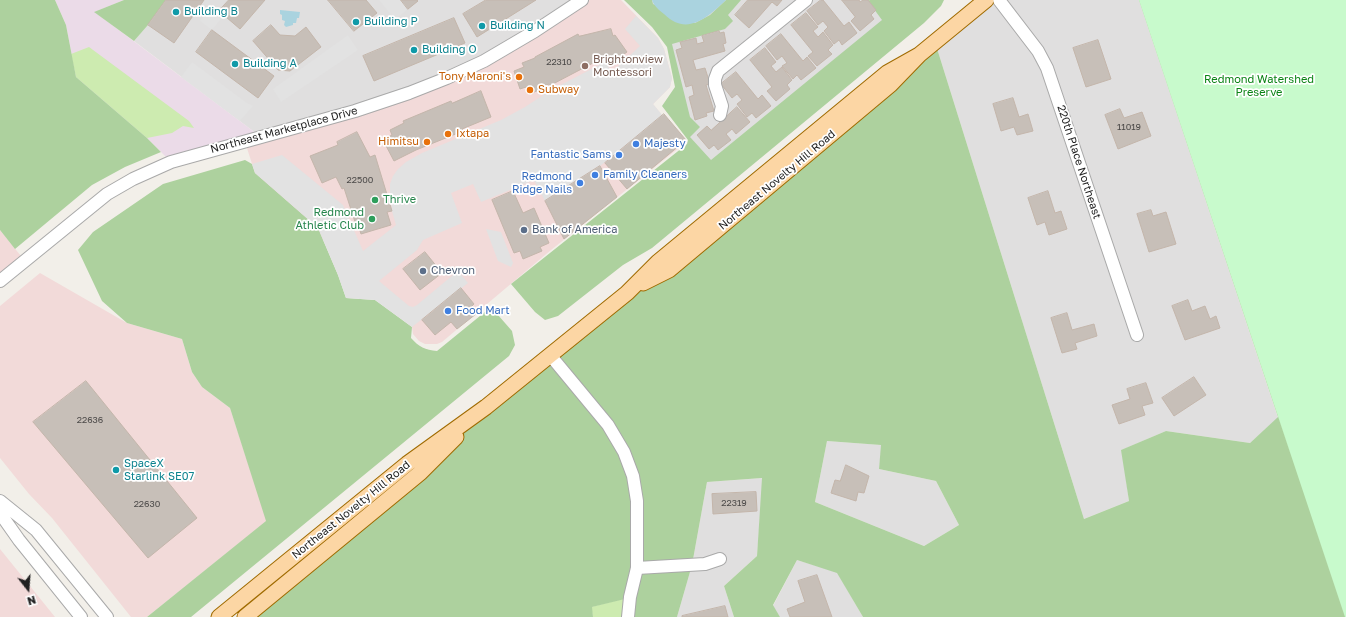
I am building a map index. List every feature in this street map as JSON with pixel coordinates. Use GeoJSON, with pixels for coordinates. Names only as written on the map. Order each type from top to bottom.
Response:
{"type":"FeatureCollection","features":[{"type":"Feature","properties":{"kind":"main road","name":"Northeast Novelty Hill Road"},"geometry":{"type":"LineString","coordinates":[[219,617],[407,464],[486,407],[550,355],[627,292],[658,262],[887,73],[919,55],[986,0]]}},
{"type":"Feature","properties":{"kind":"main road","name":"Northeast Novelty Hill Road"},"geometry":{"type":"LineString","coordinates":[[246,617],[420,473],[486,407]]}},
{"type":"Feature","properties":{"kind":"street","name":"Northeast Marketplace Drive"},"geometry":{"type":"LineString","coordinates":[[0,281],[102,198],[133,179],[171,162],[355,111],[422,88],[484,60],[535,31],[582,0]]}},
{"type":"Feature","properties":{"kind":"street"},"geometry":{"type":"LineString","coordinates":[[720,115],[722,106],[715,85],[715,79],[718,71],[806,0]]}},
{"type":"Feature","properties":{"kind":"street","name":"220th Place Northeast"},"geometry":{"type":"LineString","coordinates":[[998,0],[1038,51],[1047,68],[1137,335]]}},
{"type":"Feature","properties":{"kind":"street"},"geometry":{"type":"LineString","coordinates":[[550,355],[608,425],[624,452],[633,476],[638,501],[637,568],[630,597],[628,617]]}},
{"type":"Feature","properties":{"kind":"street"},"geometry":{"type":"LineString","coordinates":[[0,501],[36,530],[107,617]]}},
{"type":"Feature","properties":{"kind":"street"},"geometry":{"type":"LineString","coordinates":[[0,513],[19,540],[81,617]]}},
{"type":"Feature","properties":{"kind":"street"},"geometry":{"type":"LineString","coordinates":[[637,568],[705,564],[720,559]]}},
{"type":"Feature","properties":{"kind":"shaded area"},"geometry":{"type":"Polygon","coordinates":[[[55,0],[124,0],[95,12],[261,137],[171,162],[147,138],[76,77],[66,25],[55,0]]]}},
{"type":"Feature","properties":{"kind":"shaded area"},"geometry":{"type":"Polygon","coordinates":[[[166,0],[582,0],[447,78],[261,137],[134,41],[166,0]]]}},
{"type":"Feature","properties":{"kind":"shaded area"},"geometry":{"type":"Polygon","coordinates":[[[379,0],[401,0],[408,9],[395,20],[379,0]]]}},
{"type":"Feature","properties":{"kind":"shaded area"},"geometry":{"type":"Polygon","coordinates":[[[582,0],[621,0],[658,38],[664,49],[672,78],[670,87],[653,104],[685,143],[551,250],[442,342],[437,344],[425,344],[419,341],[413,334],[412,327],[255,173],[245,142],[447,78],[582,0]]]}},
{"type":"Feature","properties":{"kind":"shaded area"},"geometry":{"type":"Polygon","coordinates":[[[643,0],[912,0],[712,170],[673,113],[680,93],[666,34],[643,0]]]}},
{"type":"Feature","properties":{"kind":"shaded area"},"geometry":{"type":"Polygon","coordinates":[[[986,0],[1139,0],[1278,418],[1250,443],[1166,431],[1122,450],[1129,501],[1084,519],[935,42],[986,0]]]}},
{"type":"Feature","properties":{"kind":"shaded area"},"geometry":{"type":"Polygon","coordinates":[[[209,10],[221,19],[212,30],[200,21],[209,10]]]}},
{"type":"Feature","properties":{"kind":"shaded area"},"geometry":{"type":"Polygon","coordinates":[[[636,16],[658,38],[664,49],[672,78],[670,87],[653,104],[663,116],[600,166],[545,201],[534,180],[481,202],[473,184],[451,193],[462,223],[423,240],[417,250],[379,281],[409,306],[413,307],[453,275],[455,271],[458,271],[468,283],[412,327],[375,300],[346,298],[318,228],[255,173],[252,164],[282,155],[343,205],[363,251],[396,225],[392,211],[390,184],[398,169],[406,162],[422,153],[501,120],[525,107],[551,90],[605,62],[612,72],[640,46],[625,29],[636,16]]]}},
{"type":"Feature","properties":{"kind":"shaded area"},"geometry":{"type":"Polygon","coordinates":[[[348,35],[358,50],[281,102],[273,89],[348,35]]]}},
{"type":"Feature","properties":{"kind":"shaded area"},"geometry":{"type":"Polygon","coordinates":[[[192,62],[253,106],[240,121],[181,77],[192,62]]]}},
{"type":"Feature","properties":{"kind":"shaded area"},"geometry":{"type":"Polygon","coordinates":[[[486,229],[501,232],[513,263],[511,267],[498,261],[486,229]]]}},
{"type":"Feature","properties":{"kind":"shaded area"},"geometry":{"type":"Polygon","coordinates":[[[0,230],[25,261],[0,281],[0,230]]]}},
{"type":"Feature","properties":{"kind":"shaded area"},"geometry":{"type":"Polygon","coordinates":[[[40,273],[127,323],[182,339],[192,372],[202,387],[230,408],[267,521],[147,617],[131,617],[52,518],[29,494],[0,458],[0,306],[40,273]]]}},
{"type":"Feature","properties":{"kind":"shaded area"},"geometry":{"type":"Polygon","coordinates":[[[827,441],[882,445],[879,469],[936,481],[959,525],[924,546],[815,502],[827,441]]]}},
{"type":"Feature","properties":{"kind":"shaded area"},"geometry":{"type":"Polygon","coordinates":[[[763,478],[757,556],[724,586],[734,617],[677,617],[692,565],[707,482],[763,478]]]}},
{"type":"Feature","properties":{"kind":"shaded area"},"geometry":{"type":"Polygon","coordinates":[[[0,549],[55,617],[0,617],[0,549]]]}},
{"type":"Feature","properties":{"kind":"shaded area"},"geometry":{"type":"Polygon","coordinates":[[[797,560],[837,572],[863,617],[780,617],[773,606],[797,560]]]}},
{"type":"Feature","properties":{"kind":"green space"},"geometry":{"type":"Polygon","coordinates":[[[0,0],[55,0],[66,25],[76,77],[147,138],[161,152],[125,167],[92,185],[15,249],[0,230],[0,0]]]}},
{"type":"Feature","properties":{"kind":"green space"},"geometry":{"type":"Polygon","coordinates":[[[124,0],[166,0],[134,41],[94,12],[124,0]]]}},
{"type":"Feature","properties":{"kind":"green space"},"geometry":{"type":"Polygon","coordinates":[[[624,0],[652,0],[653,4],[695,23],[710,15],[726,0],[741,0],[728,15],[733,21],[725,29],[672,44],[690,117],[700,127],[690,137],[711,160],[882,20],[868,1],[944,0],[941,6],[924,23],[652,248],[623,265],[558,316],[545,320],[535,312],[511,284],[687,144],[688,140],[662,106],[675,87],[667,47],[652,27],[624,0]]]}},
{"type":"Feature","properties":{"kind":"green space"},"geometry":{"type":"Polygon","coordinates":[[[1139,0],[1346,0],[1346,617],[863,617],[837,573],[797,560],[773,605],[780,617],[734,617],[724,586],[757,556],[762,478],[707,482],[692,565],[677,617],[628,617],[629,598],[592,607],[593,617],[245,617],[486,407],[935,42],[1084,519],[1129,501],[1121,450],[1166,431],[1250,443],[1278,417],[1139,0]],[[827,441],[815,502],[924,546],[959,525],[936,481],[879,469],[881,445],[827,441]]]}},
{"type":"Feature","properties":{"kind":"green space","name":"Redmond Watershed Preserve"},"geometry":{"type":"Polygon","coordinates":[[[1139,0],[1346,0],[1346,617],[1345,617],[1139,0]]]}},
{"type":"Feature","properties":{"kind":"green space"},"geometry":{"type":"Polygon","coordinates":[[[89,47],[189,121],[194,128],[183,126],[172,133],[147,138],[76,77],[71,54],[89,47]]]}},
{"type":"Feature","properties":{"kind":"green space"},"geometry":{"type":"Polygon","coordinates":[[[245,160],[252,164],[255,173],[318,228],[346,298],[375,300],[412,327],[411,338],[417,344],[422,348],[437,351],[491,307],[512,331],[515,345],[509,356],[191,617],[147,617],[266,521],[230,408],[202,387],[192,372],[182,339],[127,323],[102,301],[78,250],[93,232],[163,184],[245,160]]]}},
{"type":"Feature","properties":{"kind":"green space"},"geometry":{"type":"Polygon","coordinates":[[[630,597],[628,617],[593,617],[591,607],[630,597]]]}},
{"type":"Feature","properties":{"kind":"water"},"geometry":{"type":"Polygon","coordinates":[[[652,0],[726,0],[705,18],[689,24],[681,24],[673,21],[657,8],[652,0]]]}},
{"type":"Feature","properties":{"kind":"water"},"geometry":{"type":"Polygon","coordinates":[[[280,10],[300,12],[296,23],[286,27],[284,25],[285,21],[282,20],[280,10]]]}},
{"type":"Feature","properties":{"kind":"building","name":"Building B"},"geometry":{"type":"Polygon","coordinates":[[[166,0],[204,0],[174,43],[148,25],[166,0]]]}},
{"type":"Feature","properties":{"kind":"building"},"geometry":{"type":"Polygon","coordinates":[[[229,0],[265,0],[240,29],[219,11],[229,0]]]}},
{"type":"Feature","properties":{"kind":"building","name":"Building P"},"geometry":{"type":"Polygon","coordinates":[[[328,0],[366,0],[377,13],[354,31],[328,0]]]}},
{"type":"Feature","properties":{"kind":"building"},"geometry":{"type":"Polygon","coordinates":[[[401,0],[417,0],[418,1],[408,9],[401,0]]]}},
{"type":"Feature","properties":{"kind":"building","name":"Building N"},"geometry":{"type":"Polygon","coordinates":[[[486,0],[536,0],[477,37],[463,14],[486,0]]]}},
{"type":"Feature","properties":{"kind":"building"},"geometry":{"type":"Polygon","coordinates":[[[748,0],[782,0],[777,6],[772,2],[749,28],[735,15],[748,0]]]}},
{"type":"Feature","properties":{"kind":"building"},"geometry":{"type":"Polygon","coordinates":[[[823,0],[844,26],[849,22],[857,33],[842,45],[839,40],[834,44],[824,31],[828,27],[823,21],[818,25],[807,11],[823,0]]]}},
{"type":"Feature","properties":{"kind":"building"},"geometry":{"type":"Polygon","coordinates":[[[842,0],[859,0],[860,2],[863,0],[868,0],[876,10],[871,15],[874,19],[860,31],[851,21],[855,17],[842,0]]]}},
{"type":"Feature","properties":{"kind":"building"},"geometry":{"type":"Polygon","coordinates":[[[806,13],[818,27],[813,31],[818,37],[823,32],[833,45],[828,50],[832,54],[817,66],[808,56],[813,52],[791,25],[806,13]]]}},
{"type":"Feature","properties":{"kind":"building","name":"Building O"},"geometry":{"type":"Polygon","coordinates":[[[454,18],[465,43],[374,81],[363,56],[454,18]]]}},
{"type":"Feature","properties":{"kind":"building"},"geometry":{"type":"Polygon","coordinates":[[[271,25],[280,35],[295,36],[306,27],[321,47],[290,71],[278,70],[253,41],[271,25]]]}},
{"type":"Feature","properties":{"kind":"building"},"geometry":{"type":"Polygon","coordinates":[[[611,29],[613,36],[615,35],[627,52],[611,63],[607,57],[592,61],[593,63],[549,86],[549,84],[538,88],[539,90],[529,94],[526,87],[520,89],[514,71],[524,67],[522,63],[535,58],[578,34],[579,36],[611,29]]]}},
{"type":"Feature","properties":{"kind":"building","name":"Building A"},"geometry":{"type":"Polygon","coordinates":[[[212,30],[274,76],[258,98],[196,52],[212,30]]]}},
{"type":"Feature","properties":{"kind":"building"},"geometry":{"type":"Polygon","coordinates":[[[719,31],[720,33],[724,32],[726,43],[723,44],[725,51],[693,60],[696,70],[705,68],[710,84],[706,85],[714,111],[706,113],[707,116],[695,120],[689,97],[694,95],[692,85],[686,87],[676,50],[682,48],[680,42],[696,38],[697,44],[704,42],[702,36],[719,31]]]}},
{"type":"Feature","properties":{"kind":"building"},"geometry":{"type":"Polygon","coordinates":[[[781,34],[803,61],[807,57],[816,68],[801,80],[797,75],[793,79],[782,66],[787,63],[782,56],[777,60],[766,46],[781,34]]]}},
{"type":"Feature","properties":{"kind":"building"},"geometry":{"type":"Polygon","coordinates":[[[1098,40],[1111,79],[1086,87],[1073,48],[1098,40]]]}},
{"type":"Feature","properties":{"kind":"building"},"geometry":{"type":"Polygon","coordinates":[[[765,48],[776,62],[771,66],[776,72],[782,67],[792,80],[787,85],[790,89],[776,101],[767,91],[772,87],[750,60],[765,48]]]}},
{"type":"Feature","properties":{"kind":"building"},"geometry":{"type":"Polygon","coordinates":[[[736,72],[758,99],[762,95],[771,106],[756,118],[752,113],[747,117],[737,104],[742,100],[737,94],[732,98],[721,84],[736,72]]]}},
{"type":"Feature","properties":{"kind":"building"},"geometry":{"type":"Polygon","coordinates":[[[481,91],[491,117],[394,161],[383,140],[392,135],[390,130],[404,123],[403,121],[451,101],[452,103],[481,91]]]}},
{"type":"Feature","properties":{"kind":"building"},"geometry":{"type":"Polygon","coordinates":[[[1013,98],[1019,117],[1028,114],[1033,131],[1017,135],[1014,127],[1001,131],[993,104],[1013,98]]]}},
{"type":"Feature","properties":{"kind":"building"},"geometry":{"type":"Polygon","coordinates":[[[737,107],[750,122],[736,134],[732,129],[726,134],[731,140],[718,150],[714,145],[709,149],[697,135],[707,126],[711,130],[737,107]]]}},
{"type":"Feature","properties":{"kind":"building"},"geometry":{"type":"Polygon","coordinates":[[[1120,109],[1124,118],[1142,112],[1151,136],[1118,149],[1105,115],[1120,109]]]}},
{"type":"Feature","properties":{"kind":"building"},"geometry":{"type":"Polygon","coordinates":[[[664,114],[686,140],[627,189],[605,163],[664,114]]]}},
{"type":"Feature","properties":{"kind":"building"},"geometry":{"type":"Polygon","coordinates":[[[357,132],[370,157],[375,155],[392,211],[387,212],[391,225],[361,234],[357,221],[355,222],[344,188],[342,189],[336,177],[322,183],[310,156],[338,145],[337,142],[357,132]]]}},
{"type":"Feature","properties":{"kind":"building"},"geometry":{"type":"Polygon","coordinates":[[[600,166],[617,197],[564,239],[545,201],[600,166]]]}},
{"type":"Feature","properties":{"kind":"building","name":"Bank of America"},"geometry":{"type":"Polygon","coordinates":[[[513,191],[523,213],[534,208],[549,243],[540,247],[542,251],[523,259],[520,251],[514,253],[492,200],[513,191]]]}},
{"type":"Feature","properties":{"kind":"building"},"geometry":{"type":"Polygon","coordinates":[[[1048,191],[1055,213],[1061,211],[1067,229],[1049,235],[1045,222],[1037,225],[1028,198],[1048,191]]]}},
{"type":"Feature","properties":{"kind":"building"},"geometry":{"type":"Polygon","coordinates":[[[1151,210],[1153,216],[1166,212],[1176,244],[1149,252],[1137,214],[1151,210]]]}},
{"type":"Feature","properties":{"kind":"building","name":"Chevron"},"geometry":{"type":"Polygon","coordinates":[[[425,252],[442,273],[420,290],[403,269],[425,252]]]}},
{"type":"Feature","properties":{"kind":"building"},"geometry":{"type":"Polygon","coordinates":[[[461,288],[474,304],[471,307],[476,314],[457,329],[451,322],[435,335],[422,320],[461,288]]]}},
{"type":"Feature","properties":{"kind":"building"},"geometry":{"type":"Polygon","coordinates":[[[1188,300],[1192,311],[1205,306],[1210,319],[1216,316],[1220,328],[1185,340],[1172,306],[1188,300]]]}},
{"type":"Feature","properties":{"kind":"building"},"geometry":{"type":"Polygon","coordinates":[[[1067,313],[1072,330],[1094,324],[1097,336],[1075,343],[1077,349],[1062,353],[1051,318],[1067,313]]]}},
{"type":"Feature","properties":{"kind":"building"},"geometry":{"type":"Polygon","coordinates":[[[1194,377],[1206,395],[1174,416],[1162,398],[1194,377]]]}},
{"type":"Feature","properties":{"kind":"building","name":"SpaceX Starlink SE07"},"geometry":{"type":"Polygon","coordinates":[[[86,381],[197,518],[148,558],[33,422],[86,381]]]}},
{"type":"Feature","properties":{"kind":"building"},"geometry":{"type":"Polygon","coordinates":[[[1146,383],[1153,403],[1142,406],[1145,415],[1119,424],[1112,405],[1130,399],[1127,389],[1146,383]]]}},
{"type":"Feature","properties":{"kind":"building"},"geometry":{"type":"Polygon","coordinates":[[[846,465],[869,476],[864,493],[858,492],[856,501],[831,493],[835,480],[840,481],[846,465]]]}},
{"type":"Feature","properties":{"kind":"building"},"geometry":{"type":"Polygon","coordinates":[[[756,492],[757,511],[713,514],[712,494],[756,492]]]}},
{"type":"Feature","properties":{"kind":"building"},"geometry":{"type":"Polygon","coordinates":[[[817,575],[832,617],[790,617],[787,609],[805,602],[798,581],[817,575]]]}},
{"type":"Feature","properties":{"kind":"building"},"geometry":{"type":"Polygon","coordinates":[[[725,606],[728,617],[682,617],[682,616],[725,606]]]}},
{"type":"Feature","properties":{"kind":"place","name":"Building B"},"geometry":{"type":"Point","coordinates":[176,12]}},
{"type":"Feature","properties":{"kind":"place","name":"Building P"},"geometry":{"type":"Point","coordinates":[356,22]}},
{"type":"Feature","properties":{"kind":"place","name":"Building N"},"geometry":{"type":"Point","coordinates":[482,26]}},
{"type":"Feature","properties":{"kind":"place","name":"Building O"},"geometry":{"type":"Point","coordinates":[414,50]}},
{"type":"Feature","properties":{"kind":"place","name":"Building A"},"geometry":{"type":"Point","coordinates":[235,64]}},
{"type":"Feature","properties":{"kind":"place","name":"Brightonview Montessori"},"geometry":{"type":"Point","coordinates":[585,66]}},
{"type":"Feature","properties":{"kind":"place","name":"Tony Maroni's"},"geometry":{"type":"Point","coordinates":[519,77]}},
{"type":"Feature","properties":{"kind":"place","name":"Subway"},"geometry":{"type":"Point","coordinates":[530,90]}},
{"type":"Feature","properties":{"kind":"place","name":"Ixtapa"},"geometry":{"type":"Point","coordinates":[448,134]}},
{"type":"Feature","properties":{"kind":"place","name":"Himitsu"},"geometry":{"type":"Point","coordinates":[427,142]}},
{"type":"Feature","properties":{"kind":"place","name":"Majesty"},"geometry":{"type":"Point","coordinates":[636,144]}},
{"type":"Feature","properties":{"kind":"place","name":"Fantastic Sams"},"geometry":{"type":"Point","coordinates":[619,155]}},
{"type":"Feature","properties":{"kind":"place","name":"Family Cleaners"},"geometry":{"type":"Point","coordinates":[595,175]}},
{"type":"Feature","properties":{"kind":"place","name":"Redmond Ridge Nails"},"geometry":{"type":"Point","coordinates":[580,183]}},
{"type":"Feature","properties":{"kind":"place","name":"Thrive"},"geometry":{"type":"Point","coordinates":[375,200]}},
{"type":"Feature","properties":{"kind":"place","name":"Redmond Athletic Club"},"geometry":{"type":"Point","coordinates":[372,219]}},
{"type":"Feature","properties":{"kind":"place","name":"Bank of America"},"geometry":{"type":"Point","coordinates":[524,230]}},
{"type":"Feature","properties":{"kind":"place","name":"Chevron"},"geometry":{"type":"Point","coordinates":[423,271]}},
{"type":"Feature","properties":{"kind":"place","name":"Food Mart"},"geometry":{"type":"Point","coordinates":[448,311]}},
{"type":"Feature","properties":{"kind":"place","name":"SpaceX Starlink SE07"},"geometry":{"type":"Point","coordinates":[116,470]}}]}
